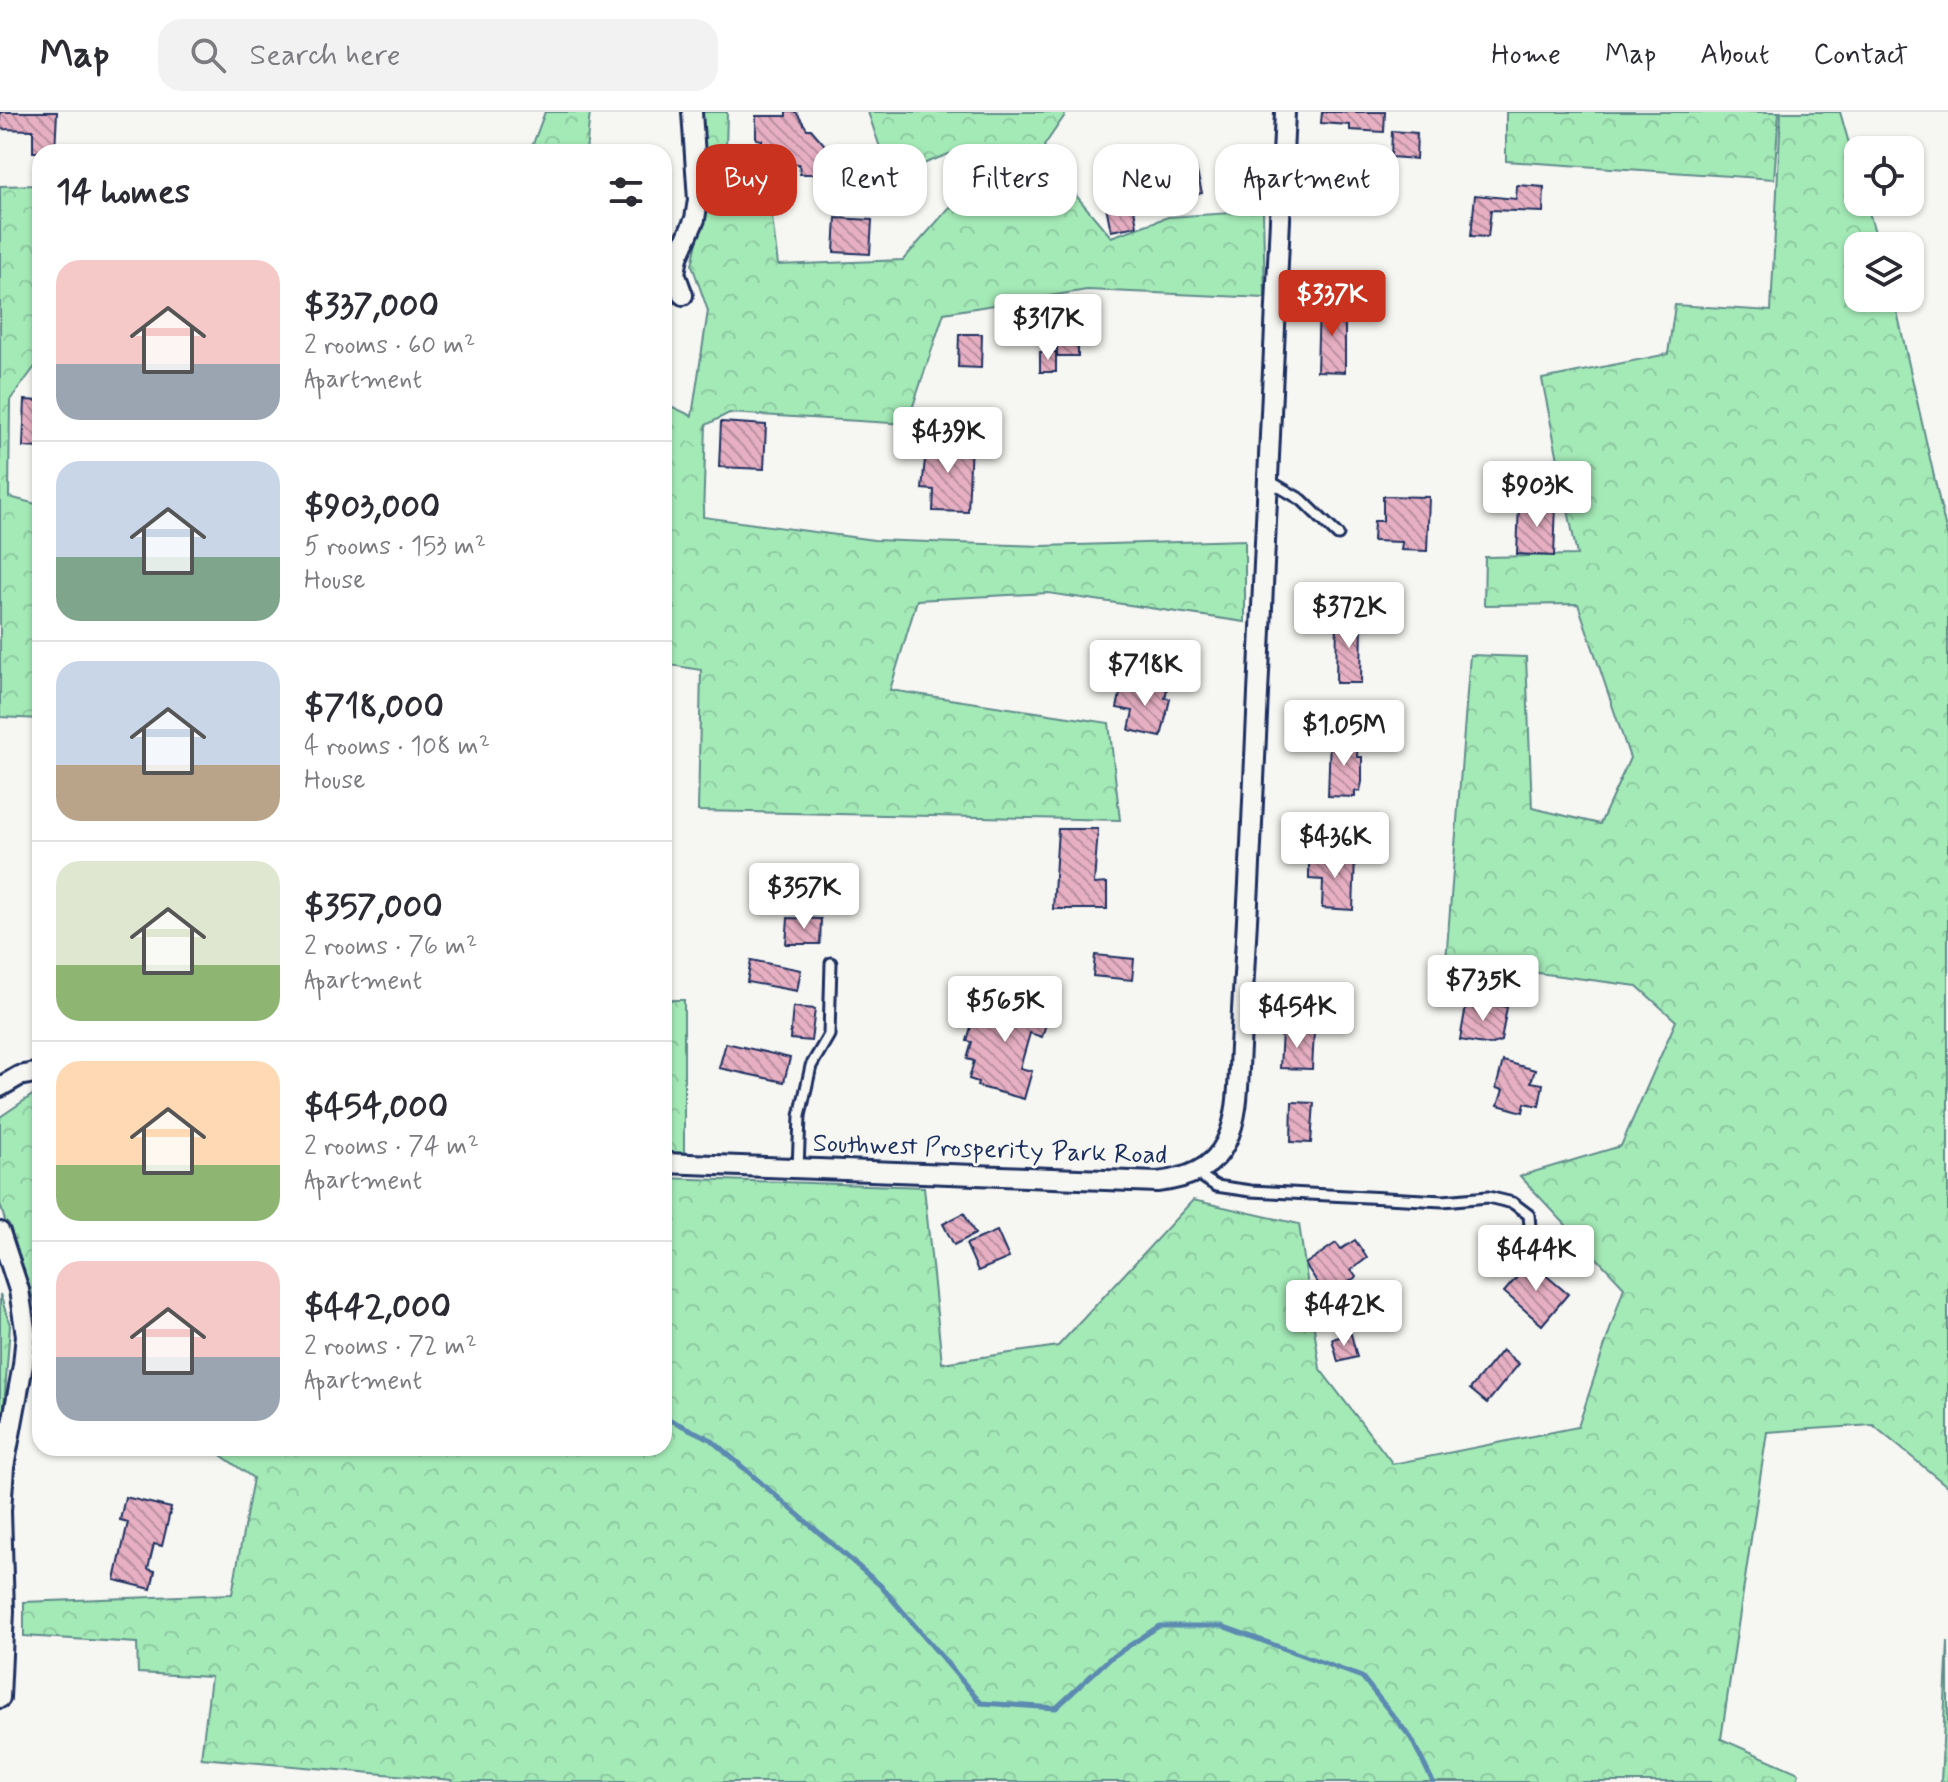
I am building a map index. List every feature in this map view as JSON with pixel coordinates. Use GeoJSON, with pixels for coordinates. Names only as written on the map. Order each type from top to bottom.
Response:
{"type":"FeatureCollection","features":[{"type":"Feature","properties":{"kind":"street"},"geometry":{"type":"LineString","coordinates":[[683,295],[675,273],[678,257],[695,219],[698,200],[692,112]]}},
{"type":"Feature","properties":{"kind":"street","name":"Southwest Prosperity Park Road"},"geometry":{"type":"LineString","coordinates":[[672,1163],[1157,1182],[1196,1173],[1215,1159],[1226,1143],[1234,1120],[1237,1088],[1285,112]]}},
{"type":"Feature","properties":{"kind":"street"},"geometry":{"type":"LineString","coordinates":[[0,1087],[19,1076],[32,1074]]}},
{"type":"Feature","properties":{"kind":"street"},"geometry":{"type":"LineString","coordinates":[[0,1232],[19,1290],[26,1335],[4,1467],[1,1511],[4,1611],[0,1698]]}},
{"type":"Feature","properties":{"kind":"lane"},"geometry":{"type":"LineString","coordinates":[[1269,481],[1302,500],[1338,535]]}},
{"type":"Feature","properties":{"kind":"lane"},"geometry":{"type":"LineString","coordinates":[[798,1169],[802,1103],[811,1066],[829,1035],[831,963]]}},
{"type":"Feature","properties":{"kind":"lane"},"geometry":{"type":"LineString","coordinates":[[1196,1173],[1216,1186],[1251,1191],[1443,1201],[1488,1197],[1513,1203],[1529,1215],[1531,1239],[1520,1248]]}},
{"type":"Feature","properties":{"kind":"green space"},"geometry":{"type":"Polygon","coordinates":[[[545,112],[590,112],[587,144],[533,144],[545,112]]]}},
{"type":"Feature","properties":{"kind":"green space"},"geometry":{"type":"Polygon","coordinates":[[[699,112],[727,112],[726,144],[701,144],[699,112]]]}},
{"type":"Feature","properties":{"kind":"green space"},"geometry":{"type":"Polygon","coordinates":[[[868,112],[1067,112],[1045,144],[943,144],[943,156],[927,163],[927,144],[879,144],[868,112]]]}},
{"type":"Feature","properties":{"kind":"green space"},"geometry":{"type":"Polygon","coordinates":[[[1506,112],[1779,112],[1774,179],[1506,161],[1506,112]]]}},
{"type":"Feature","properties":{"kind":"green space"},"geometry":{"type":"Polygon","coordinates":[[[1781,112],[1840,112],[1847,136],[1844,136],[1844,216],[1870,216],[1875,232],[1844,232],[1844,312],[1897,312],[1948,539],[1948,1487],[1873,1425],[1767,1432],[1721,1739],[1799,1773],[1797,1782],[453,1782],[201,1758],[211,1677],[138,1673],[137,1643],[24,1636],[24,1602],[232,1594],[253,1478],[222,1456],[672,1456],[672,1178],[924,1187],[942,1363],[1058,1346],[1193,1200],[1299,1224],[1320,1369],[1393,1464],[1578,1427],[1624,1287],[1520,1176],[1621,1146],[1676,1021],[1637,986],[1446,961],[1470,655],[1526,657],[1532,808],[1600,824],[1630,758],[1578,604],[1484,605],[1485,557],[1577,555],[1542,379],[1668,354],[1675,305],[1771,311],[1781,112]]]}},
{"type":"Feature","properties":{"kind":"green space"},"geometry":{"type":"Polygon","coordinates":[[[32,185],[32,371],[10,400],[9,497],[32,503],[32,719],[0,717],[0,186],[32,185]]]}},
{"type":"Feature","properties":{"kind":"green space"},"geometry":{"type":"Polygon","coordinates":[[[1077,197],[1111,237],[1168,217],[1215,214],[1263,216],[1265,298],[1087,290],[944,313],[907,424],[729,413],[706,425],[703,517],[874,540],[1042,546],[1245,540],[1245,622],[1048,593],[917,600],[890,690],[1109,723],[1120,820],[698,811],[701,670],[672,665],[672,407],[692,416],[708,311],[692,265],[703,216],[772,216],[778,265],[903,260],[943,215],[1077,216],[1077,197]]]}},
{"type":"Feature","properties":{"kind":"green space"},"geometry":{"type":"Polygon","coordinates":[[[672,1000],[684,1000],[684,1153],[672,1152],[672,1000]]]}},
{"type":"Feature","properties":{"kind":"green space"},"geometry":{"type":"Polygon","coordinates":[[[32,1095],[32,1296],[0,1204],[0,1117],[32,1095]]]}},
{"type":"Feature","properties":{"kind":"green space"},"geometry":{"type":"Polygon","coordinates":[[[0,1294],[10,1325],[3,1421],[0,1421],[0,1294]]]}},
{"type":"Feature","properties":{"kind":"green space"},"geometry":{"type":"Polygon","coordinates":[[[1948,1641],[1948,1782],[1941,1782],[1948,1641]]]}},
{"type":"Feature","properties":{"kind":"building"},"geometry":{"type":"Polygon","coordinates":[[[0,112],[57,112],[55,144],[33,144],[33,130],[0,129],[0,112]]]}},
{"type":"Feature","properties":{"kind":"building"},"geometry":{"type":"Polygon","coordinates":[[[786,112],[796,112],[807,129],[811,129],[824,144],[813,144],[813,174],[800,174],[797,144],[762,144],[762,140],[756,139],[756,116],[786,116],[786,112]]]}},
{"type":"Feature","properties":{"kind":"building"},"geometry":{"type":"Polygon","coordinates":[[[1322,112],[1385,112],[1384,132],[1350,130],[1350,125],[1321,123],[1322,112]]]}},
{"type":"Feature","properties":{"kind":"building"},"geometry":{"type":"Polygon","coordinates":[[[1392,131],[1417,133],[1416,159],[1399,158],[1399,144],[1392,144],[1392,131]]]}},
{"type":"Feature","properties":{"kind":"building"},"geometry":{"type":"Polygon","coordinates":[[[1517,185],[1544,187],[1543,212],[1491,210],[1488,237],[1471,236],[1475,195],[1516,199],[1517,185]]]}},
{"type":"Feature","properties":{"kind":"building"},"geometry":{"type":"Polygon","coordinates":[[[1108,216],[1135,216],[1137,226],[1111,231],[1108,216]]]}},
{"type":"Feature","properties":{"kind":"building"},"geometry":{"type":"Polygon","coordinates":[[[836,218],[872,220],[870,254],[834,252],[836,218]]]}},
{"type":"Feature","properties":{"kind":"building"},"geometry":{"type":"Polygon","coordinates":[[[1319,303],[1345,303],[1345,372],[1317,371],[1319,303]]]}},
{"type":"Feature","properties":{"kind":"building"},"geometry":{"type":"Polygon","coordinates":[[[1037,306],[1079,306],[1079,318],[1086,318],[1086,331],[1078,331],[1078,356],[1057,356],[1057,322],[1037,321],[1037,306]]]}},
{"type":"Feature","properties":{"kind":"building"},"geometry":{"type":"Polygon","coordinates":[[[959,334],[982,334],[981,368],[958,367],[959,334]]]}},
{"type":"Feature","properties":{"kind":"building"},"geometry":{"type":"Polygon","coordinates":[[[1040,352],[1056,352],[1056,372],[1040,372],[1040,352]]]}},
{"type":"Feature","properties":{"kind":"building"},"geometry":{"type":"Polygon","coordinates":[[[25,400],[32,400],[32,448],[23,447],[25,400]]]}},
{"type":"Feature","properties":{"kind":"building"},"geometry":{"type":"Polygon","coordinates":[[[721,422],[766,425],[764,469],[719,467],[721,422]]]}},
{"type":"Feature","properties":{"kind":"building"},"geometry":{"type":"Polygon","coordinates":[[[927,440],[971,442],[968,512],[933,511],[934,490],[922,489],[927,440]]]}},
{"type":"Feature","properties":{"kind":"building"},"geometry":{"type":"Polygon","coordinates":[[[1383,496],[1429,497],[1427,551],[1401,550],[1402,542],[1373,541],[1374,521],[1383,521],[1383,496]]]}},
{"type":"Feature","properties":{"kind":"building"},"geometry":{"type":"Polygon","coordinates":[[[1519,503],[1556,504],[1554,556],[1517,554],[1519,503]]]}},
{"type":"Feature","properties":{"kind":"building"},"geometry":{"type":"Polygon","coordinates":[[[1337,618],[1362,618],[1361,683],[1336,683],[1337,618]]]}},
{"type":"Feature","properties":{"kind":"building"},"geometry":{"type":"Polygon","coordinates":[[[1137,682],[1167,689],[1165,698],[1170,699],[1161,737],[1129,730],[1133,711],[1117,708],[1122,685],[1136,688],[1137,682]]]}},
{"type":"Feature","properties":{"kind":"building"},"geometry":{"type":"Polygon","coordinates":[[[1330,737],[1358,738],[1357,757],[1362,757],[1362,782],[1360,791],[1355,791],[1355,797],[1328,796],[1330,737]]]}},
{"type":"Feature","properties":{"kind":"building"},"geometry":{"type":"Polygon","coordinates":[[[1058,829],[1098,829],[1094,884],[1107,883],[1107,909],[1053,909],[1058,829]]]}},
{"type":"Feature","properties":{"kind":"building"},"geometry":{"type":"Polygon","coordinates":[[[1309,855],[1355,856],[1353,910],[1322,908],[1323,880],[1309,879],[1309,855]]]}},
{"type":"Feature","properties":{"kind":"building"},"geometry":{"type":"Polygon","coordinates":[[[788,918],[821,919],[820,944],[786,944],[788,918]]]}},
{"type":"Feature","properties":{"kind":"building"},"geometry":{"type":"Polygon","coordinates":[[[1095,955],[1134,959],[1132,980],[1093,976],[1095,955]]]}},
{"type":"Feature","properties":{"kind":"building"},"geometry":{"type":"Polygon","coordinates":[[[751,960],[801,970],[797,991],[747,982],[751,960]]]}},
{"type":"Feature","properties":{"kind":"building"},"geometry":{"type":"Polygon","coordinates":[[[996,991],[1032,999],[1030,1005],[1050,1011],[1042,1037],[1030,1033],[1020,1068],[1032,1071],[1024,1099],[977,1086],[978,1082],[969,1079],[974,1061],[967,1059],[972,1042],[967,1041],[972,1023],[978,1025],[982,1009],[990,1011],[996,991]]]}},
{"type":"Feature","properties":{"kind":"building"},"geometry":{"type":"Polygon","coordinates":[[[1467,1000],[1507,1007],[1501,1041],[1490,1045],[1460,1040],[1467,1000]]]}},
{"type":"Feature","properties":{"kind":"building"},"geometry":{"type":"Polygon","coordinates":[[[793,1007],[815,1009],[811,1041],[790,1039],[793,1007]]]}},
{"type":"Feature","properties":{"kind":"building"},"geometry":{"type":"Polygon","coordinates":[[[1282,1030],[1314,1032],[1312,1069],[1280,1068],[1282,1030]]]}},
{"type":"Feature","properties":{"kind":"building"},"geometry":{"type":"Polygon","coordinates":[[[726,1043],[790,1058],[784,1082],[719,1068],[726,1043]]]}},
{"type":"Feature","properties":{"kind":"building"},"geometry":{"type":"Polygon","coordinates":[[[1503,1061],[1535,1070],[1531,1082],[1543,1084],[1539,1106],[1525,1103],[1523,1112],[1498,1105],[1503,1090],[1496,1088],[1503,1061]]]}},
{"type":"Feature","properties":{"kind":"building"},"geometry":{"type":"Polygon","coordinates":[[[1292,1102],[1314,1103],[1311,1143],[1291,1142],[1292,1102]]]}},
{"type":"Feature","properties":{"kind":"building"},"geometry":{"type":"Polygon","coordinates":[[[964,1213],[975,1234],[954,1245],[943,1224],[964,1213]]]}},
{"type":"Feature","properties":{"kind":"building"},"geometry":{"type":"Polygon","coordinates":[[[997,1231],[1009,1258],[978,1271],[966,1244],[997,1231]]]}},
{"type":"Feature","properties":{"kind":"building"},"geometry":{"type":"Polygon","coordinates":[[[1355,1240],[1367,1258],[1351,1270],[1356,1277],[1335,1291],[1329,1284],[1322,1289],[1305,1264],[1336,1243],[1341,1249],[1355,1240]]]}},
{"type":"Feature","properties":{"kind":"building"},"geometry":{"type":"Polygon","coordinates":[[[1530,1262],[1568,1294],[1542,1325],[1504,1292],[1530,1262]]]}},
{"type":"Feature","properties":{"kind":"building"},"geometry":{"type":"Polygon","coordinates":[[[1351,1334],[1357,1357],[1338,1362],[1332,1339],[1351,1334]]]}},
{"type":"Feature","properties":{"kind":"building"},"geometry":{"type":"Polygon","coordinates":[[[1502,1350],[1519,1364],[1487,1403],[1470,1389],[1502,1350]]]}},
{"type":"Feature","properties":{"kind":"building"},"geometry":{"type":"Polygon","coordinates":[[[125,1497],[171,1508],[162,1546],[154,1544],[148,1569],[155,1571],[151,1589],[115,1580],[128,1522],[120,1520],[125,1497]]]}},
{"type":"Feature","properties":{"kind":"waterway"},"geometry":{"type":"LineString","coordinates":[[672,1421],[710,1439],[880,1585],[981,1703],[1056,1708],[1109,1659],[1159,1626],[1222,1626],[1362,1677],[1411,1738],[1433,1782]]}}]}
